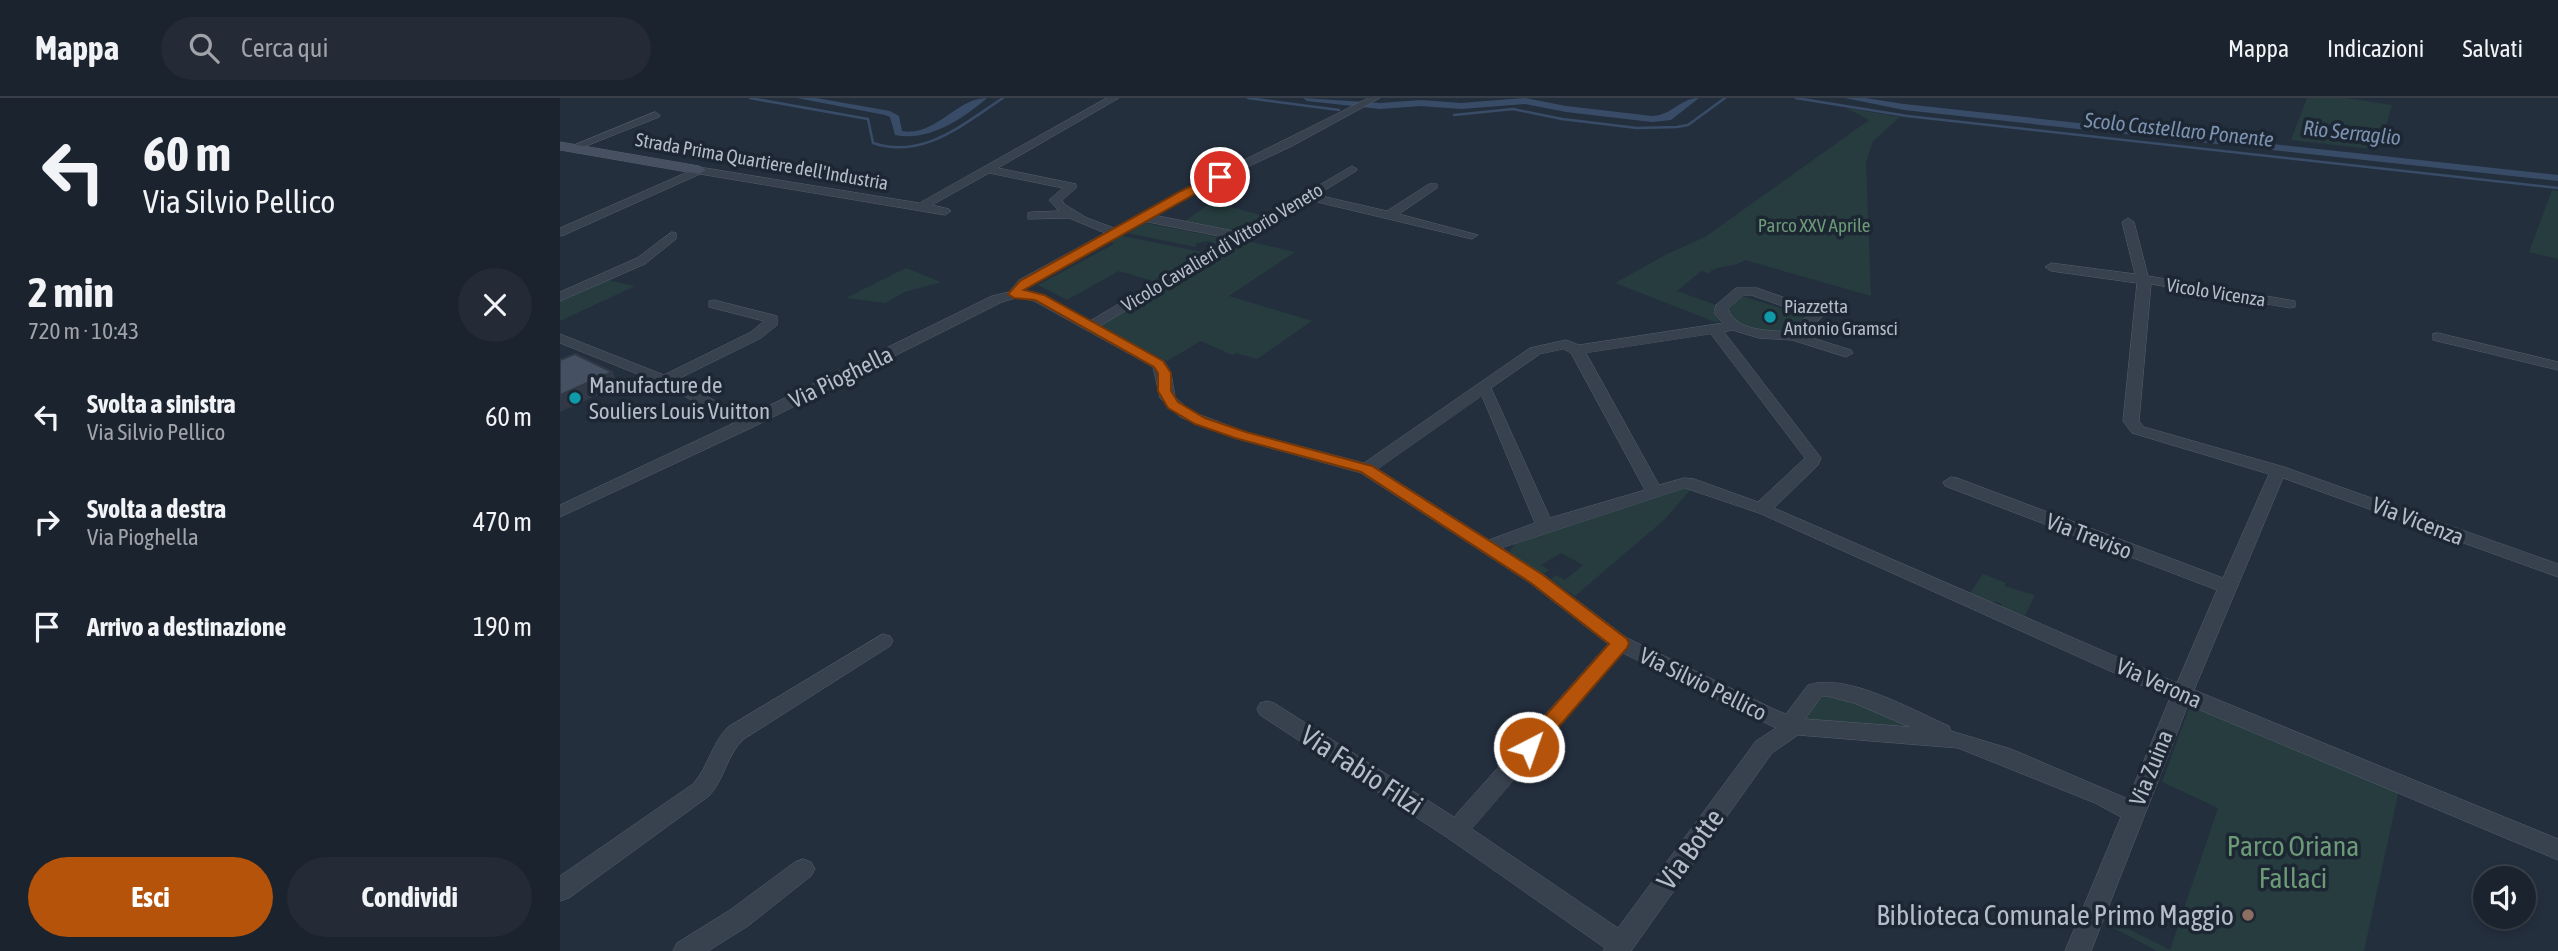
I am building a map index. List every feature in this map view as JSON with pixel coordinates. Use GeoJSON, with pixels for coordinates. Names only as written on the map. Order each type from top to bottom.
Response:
{"type":"FeatureCollection","features":[{"type":"Feature","properties":{"kind":"street"},"geometry":{"type":"LineString","coordinates":[[921,207],[1114,98]]}},
{"type":"Feature","properties":{"kind":"street","name":"Via Pioghella"},"geometry":{"type":"LineString","coordinates":[[560,512],[747,424],[997,299],[1014,294],[1024,283],[1142,217],[1373,99]]}},
{"type":"Feature","properties":{"kind":"street","name":"Strada Prima Quartiere dell'Industria"},"geometry":{"type":"LineString","coordinates":[[566,147],[655,115]]}},
{"type":"Feature","properties":{"kind":"street","name":"Strada Prima Quartiere dell'Industria"},"geometry":{"type":"LineString","coordinates":[[566,147],[945,211]]}},
{"type":"Feature","properties":{"kind":"street","name":"Vicolo Cavalieri di Vittorio Veneto"},"geometry":{"type":"LineString","coordinates":[[1091,326],[1352,169]]}},
{"type":"Feature","properties":{"kind":"street"},"geometry":{"type":"LineString","coordinates":[[560,232],[699,170]]}},
{"type":"Feature","properties":{"kind":"street"},"geometry":{"type":"LineString","coordinates":[[989,170],[1072,186],[1055,200],[1072,214],[1115,232]]}},
{"type":"Feature","properties":{"kind":"street"},"geometry":{"type":"LineString","coordinates":[[1390,215],[1433,186]]}},
{"type":"Feature","properties":{"kind":"street"},"geometry":{"type":"LineString","coordinates":[[1307,196],[1472,235]]}},
{"type":"Feature","properties":{"kind":"street"},"geometry":{"type":"LineString","coordinates":[[1032,216],[1072,214]]}},
{"type":"Feature","properties":{"kind":"street"},"geometry":{"type":"LineString","coordinates":[[1142,217],[1240,236]]}},
{"type":"Feature","properties":{"kind":"street","name":"Vicolo Vicenza"},"geometry":{"type":"LineString","coordinates":[[2128,222],[2144,284],[2131,421],[2138,430],[2156,437],[2278,471]]}},
{"type":"Feature","properties":{"kind":"street"},"geometry":{"type":"LineString","coordinates":[[560,297],[641,261],[672,236]]}},
{"type":"Feature","properties":{"kind":"street","name":"Vicolo Vicenza"},"geometry":{"type":"LineString","coordinates":[[2051,267],[2206,288],[2290,304]]}},
{"type":"Feature","properties":{"kind":"street"},"geometry":{"type":"LineString","coordinates":[[1733,326],[1721,313],[1721,308],[1741,291],[1752,291],[1817,314],[1793,336]]}},
{"type":"Feature","properties":{"kind":"street","name":"Via Silvio Pellico"},"geometry":{"type":"LineString","coordinates":[[1014,294],[1026,293],[1039,298],[1159,364],[1164,373],[1167,398],[1185,414],[1240,435],[1367,469],[1537,579],[1620,643],[1755,708],[1794,726],[1947,738],[2003,755],[2103,796],[2133,812]]}},
{"type":"Feature","properties":{"kind":"street"},"geometry":{"type":"LineString","coordinates":[[665,380],[756,335],[772,322],[772,319],[760,314],[715,304]]}},
{"type":"Feature","properties":{"kind":"street"},"geometry":{"type":"LineString","coordinates":[[1577,350],[1733,326],[1759,334],[1793,336],[1846,354]]}},
{"type":"Feature","properties":{"kind":"street"},"geometry":{"type":"LineString","coordinates":[[1716,329],[1813,458],[1812,462],[1763,508]]}},
{"type":"Feature","properties":{"kind":"street"},"geometry":{"type":"LineString","coordinates":[[2438,337],[2558,366]]}},
{"type":"Feature","properties":{"kind":"street"},"geometry":{"type":"LineString","coordinates":[[560,338],[665,380],[747,424]]}},
{"type":"Feature","properties":{"kind":"street"},"geometry":{"type":"LineString","coordinates":[[1367,469],[1539,349],[1566,344],[1577,350],[1654,491]]}},
{"type":"Feature","properties":{"kind":"street"},"geometry":{"type":"LineString","coordinates":[[1481,388],[1488,393],[1545,526]]}},
{"type":"Feature","properties":{"kind":"street","name":"Via Vicenza"},"geometry":{"type":"LineString","coordinates":[[2278,471],[2558,571]]}},
{"type":"Feature","properties":{"kind":"street","name":"Via Zuina"},"geometry":{"type":"LineString","coordinates":[[2078,951],[2182,694],[2278,471]]}},
{"type":"Feature","properties":{"kind":"street","name":"Via Treviso"},"geometry":{"type":"LineString","coordinates":[[1951,482],[2227,587]]}},
{"type":"Feature","properties":{"kind":"street","name":"Via Verona"},"geometry":{"type":"LineString","coordinates":[[1488,547],[1654,491],[1684,483],[1694,484],[1763,508],[1769,513],[2182,694],[2558,850]]}},
{"type":"Feature","properties":{"kind":"street"},"geometry":{"type":"LineString","coordinates":[[560,890],[701,790],[714,775],[720,748],[736,733],[883,641]]}},
{"type":"Feature","properties":{"kind":"street"},"geometry":{"type":"LineString","coordinates":[[1456,831],[1620,643]]}},
{"type":"Feature","properties":{"kind":"street","name":"Via Silvio Pellico"},"geometry":{"type":"LineString","coordinates":[[1794,726],[1794,718],[1815,690],[1827,688],[1878,704],[1942,732],[1947,738]]}},
{"type":"Feature","properties":{"kind":"street"},"geometry":{"type":"LineString","coordinates":[[1755,708],[1763,726],[1764,747]]}},
{"type":"Feature","properties":{"kind":"street","name":"Via Fabio Filzi"},"geometry":{"type":"LineString","coordinates":[[1268,709],[1456,831],[1618,948]]}},
{"type":"Feature","properties":{"kind":"street","name":"Via Botte"},"geometry":{"type":"LineString","coordinates":[[1618,948],[1764,747],[1794,726]]}},
{"type":"Feature","properties":{"kind":"street"},"geometry":{"type":"LineString","coordinates":[[686,951],[739,918],[803,869]]}},
{"type":"Feature","properties":{"kind":"green space"},"geometry":{"type":"Polygon","coordinates":[[[2307,98],[2346,98],[2392,105],[2379,150],[2291,140],[2307,98]]]}},
{"type":"Feature","properties":{"kind":"green space","name":"Parco XXV Aprile"},"geometry":{"type":"Polygon","coordinates":[[[1846,108],[1900,117],[1873,141],[1866,162],[1871,296],[1745,260],[1709,273],[1701,271],[1677,291],[1716,305],[1713,312],[1722,321],[1715,322],[1615,283],[1667,254],[1705,237],[1869,120],[1846,108]]]}},
{"type":"Feature","properties":{"kind":"green space"},"geometry":{"type":"Polygon","coordinates":[[[2552,190],[2558,191],[2558,259],[2529,252],[2552,190]]]}},
{"type":"Feature","properties":{"kind":"green space"},"geometry":{"type":"Polygon","coordinates":[[[1212,202],[1265,216],[1237,231],[1185,221],[1212,202]]]}},
{"type":"Feature","properties":{"kind":"green space"},"geometry":{"type":"Polygon","coordinates":[[[1146,223],[1225,240],[1220,245],[1208,241],[1197,243],[1195,247],[1127,233],[1146,223]]]}},
{"type":"Feature","properties":{"kind":"green space"},"geometry":{"type":"Polygon","coordinates":[[[1122,236],[1207,253],[1173,273],[1169,272],[1153,281],[1119,271],[1067,300],[1038,285],[1114,244],[1111,242],[1122,236]]]}},
{"type":"Feature","properties":{"kind":"green space"},"geometry":{"type":"Polygon","coordinates":[[[1242,240],[1295,252],[1229,296],[1312,321],[1257,359],[1236,353],[1232,355],[1201,341],[1167,361],[1101,327],[1101,325],[1242,240]]]}},
{"type":"Feature","properties":{"kind":"green space"},"geometry":{"type":"Polygon","coordinates":[[[906,268],[941,282],[905,292],[885,303],[846,298],[906,268]]]}},
{"type":"Feature","properties":{"kind":"green space"},"geometry":{"type":"Polygon","coordinates":[[[608,280],[635,286],[560,321],[560,299],[608,280]]]}},
{"type":"Feature","properties":{"kind":"green space"},"geometry":{"type":"Polygon","coordinates":[[[1742,296],[1809,317],[1794,331],[1764,332],[1738,323],[1725,310],[1742,296]]]}},
{"type":"Feature","properties":{"kind":"green space"},"geometry":{"type":"Polygon","coordinates":[[[1680,489],[1691,489],[1665,519],[1575,596],[1551,579],[1556,575],[1565,580],[1583,565],[1561,553],[1541,565],[1549,570],[1543,574],[1510,552],[1516,542],[1680,489]]]}},
{"type":"Feature","properties":{"kind":"green space"},"geometry":{"type":"Polygon","coordinates":[[[1983,574],[2006,583],[2004,586],[2035,595],[2025,616],[2000,607],[2002,604],[1994,601],[1992,603],[1970,593],[1983,574]]]}},
{"type":"Feature","properties":{"kind":"green space"},"geometry":{"type":"Polygon","coordinates":[[[1831,693],[1925,729],[1806,722],[1802,717],[1823,696],[1831,693]]]}},
{"type":"Feature","properties":{"kind":"green space","name":"Parco Oriana Fallaci"},"geometry":{"type":"Polygon","coordinates":[[[2191,703],[2399,790],[2364,951],[2157,951],[2108,925],[2109,919],[2170,950],[2218,808],[2162,782],[2191,703]]]}},
{"type":"Feature","properties":{"kind":"building"},"geometry":{"type":"Polygon","coordinates":[[[575,354],[612,372],[560,395],[560,360],[575,354]]]}},
{"type":"Feature","properties":{"kind":"waterway","name":"Scolo Castellaro Ponente"},"geometry":{"type":"LineString","coordinates":[[750,98],[868,119],[873,143],[891,147],[909,147],[942,137],[1003,98]]}},
{"type":"Feature","properties":{"kind":"waterway","name":"Rio Serraglio"},"geometry":{"type":"LineString","coordinates":[[801,98],[887,113],[894,116],[898,133],[908,135],[931,130],[983,98]]}},
{"type":"Feature","properties":{"kind":"waterway","name":"Scolo Castellaro Ponente"},"geometry":{"type":"LineString","coordinates":[[1248,98],[1339,110]]}},
{"type":"Feature","properties":{"kind":"waterway","name":"Rio Serraglio"},"geometry":{"type":"LineString","coordinates":[[1307,98],[1380,106],[1421,103],[1461,106],[1525,101],[1566,109],[1652,119],[1668,118],[1695,98]]}},
{"type":"Feature","properties":{"kind":"waterway","name":"Scolo Castellaro Ponente"},"geometry":{"type":"LineString","coordinates":[[1454,115],[1513,109],[1562,119],[1637,128],[1677,127],[1688,125],[1725,98]]}},
{"type":"Feature","properties":{"kind":"waterway","name":"Scolo Castellaro Ponente"},"geometry":{"type":"LineString","coordinates":[[1796,98],[1907,116],[2558,188]]}},
{"type":"Feature","properties":{"kind":"waterway","name":"Rio Serraglio"},"geometry":{"type":"LineString","coordinates":[[1849,98],[1904,107],[2558,178]]}},
{"type":"Feature","properties":{"kind":"place","name":"Piazzetta Antonio Gramsci"},"geometry":{"type":"Point","coordinates":[1770,317]}},
{"type":"Feature","properties":{"kind":"place","name":"Manufacture de Souliers Louis Vuitton"},"geometry":{"type":"Point","coordinates":[575,398]}},
{"type":"Feature","properties":{"kind":"place","name":"Biblioteca Comunale Primo Maggio"},"geometry":{"type":"Point","coordinates":[2248,915]}},
{"type":"Feature","properties":{"kind":"route"},"geometry":{"type":"LineString","coordinates":[[1220,177],[1184,193],[1024,283],[1014,294],[1026,293],[1039,298],[1159,364],[1164,373],[1164,391],[1167,398],[1185,414],[1240,435],[1367,469],[1537,579],[1620,643],[1529,747]]}}]}
